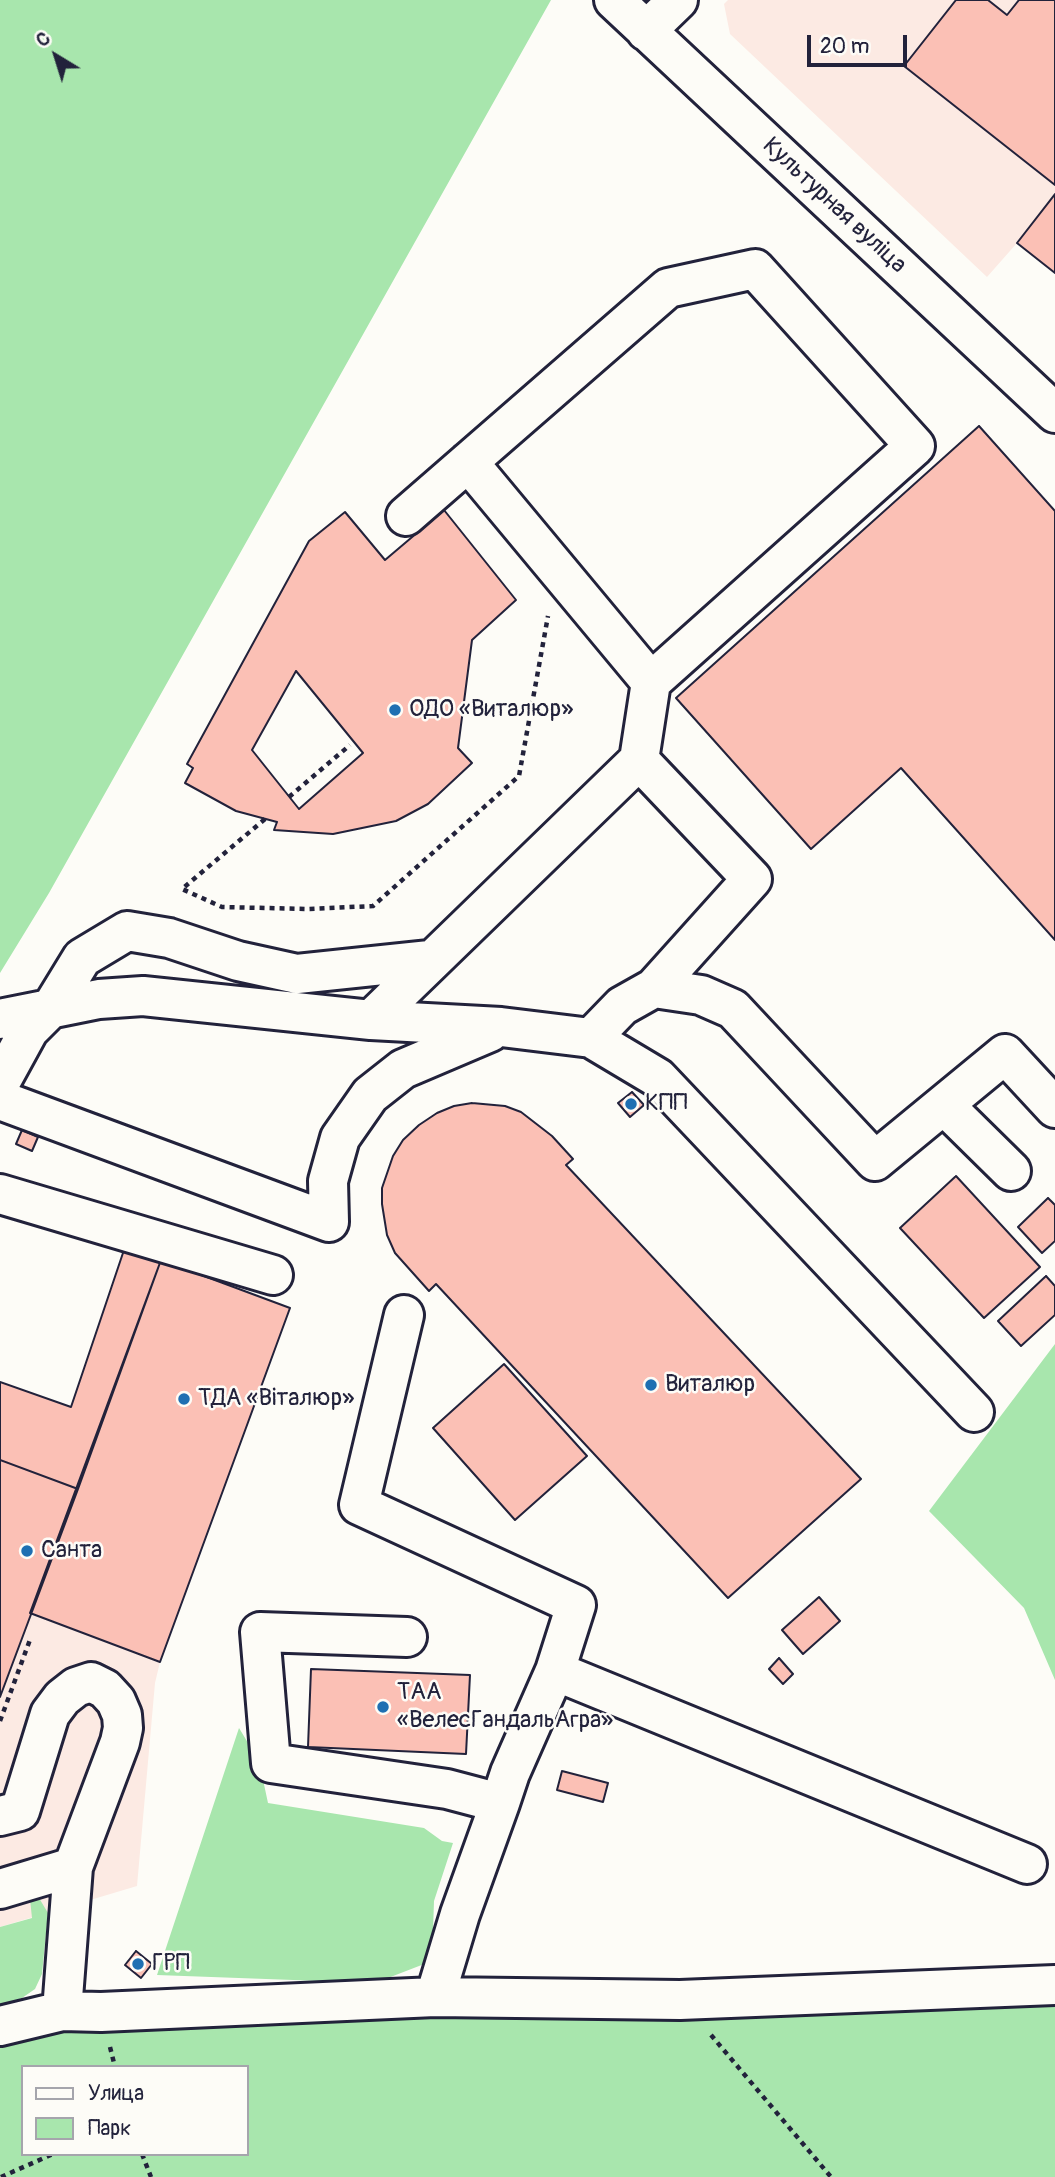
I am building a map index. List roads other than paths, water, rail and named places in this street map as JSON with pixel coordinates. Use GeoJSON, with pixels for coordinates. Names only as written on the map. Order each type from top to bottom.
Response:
{"type":"FeatureCollection","features":[{"type":"Feature","properties":{"kind":"street","name":"Культурная вуліца"},"geometry":{"type":"LineString","coordinates":[[614,0],[1055,413]]}},
{"type":"Feature","properties":{"kind":"street"},"geometry":{"type":"LineString","coordinates":[[646,32],[678,0]]}},
{"type":"Feature","properties":{"kind":"street"},"geometry":{"type":"LineString","coordinates":[[371,1020],[639,760],[651,682],[915,446],[755,269],[668,288],[406,516]]}},
{"type":"Feature","properties":{"kind":"street"},"geometry":{"type":"LineString","coordinates":[[468,462],[651,682]]}},
{"type":"Feature","properties":{"kind":"street"},"geometry":{"type":"LineString","coordinates":[[591,1038],[622,1006],[654,988],[752,879],[639,760]]}},
{"type":"Feature","properties":{"kind":"street"},"geometry":{"type":"LineString","coordinates":[[0,1083],[29,1030],[52,1007],[82,958],[127,931],[169,938],[238,961],[297,974],[430,960]]}},
{"type":"Feature","properties":{"kind":"street"},"geometry":{"type":"LineString","coordinates":[[654,988],[701,995],[733,1009],[875,1161],[1005,1054],[1055,1108]]}},
{"type":"Feature","properties":{"kind":"street"},"geometry":{"type":"LineString","coordinates":[[0,1019],[99,999],[143,996],[371,1020],[501,1027],[591,1038],[658,1078],[974,1412]]}},
{"type":"Feature","properties":{"kind":"street"},"geometry":{"type":"LineString","coordinates":[[0,1100],[329,1222],[328,1181],[340,1138],[370,1094],[403,1069],[501,1027]]}},
{"type":"Feature","properties":{"kind":"street"},"geometry":{"type":"LineString","coordinates":[[944,1105],[1011,1171]]}},
{"type":"Feature","properties":{"kind":"street"},"geometry":{"type":"LineString","coordinates":[[0,1194],[272,1275]]}},
{"type":"Feature","properties":{"kind":"street"},"geometry":{"type":"LineString","coordinates":[[404,1315],[359,1505],[576,1605],[555,1671],[510,1773],[452,1936],[435,1997]]}},
{"type":"Feature","properties":{"kind":"street"},"geometry":{"type":"LineString","coordinates":[[407,1637],[260,1632],[271,1763],[447,1789],[500,1803]]}},
{"type":"Feature","properties":{"kind":"street"},"geometry":{"type":"LineString","coordinates":[[555,1671],[1027,1864]]}},
{"type":"Feature","properties":{"kind":"street"},"geometry":{"type":"LineString","coordinates":[[0,1816],[20,1811],[50,1714],[62,1698],[76,1687],[91,1682],[105,1689],[116,1701],[122,1715],[123,1728],[73,1867],[62,2011]]}},
{"type":"Feature","properties":{"kind":"street"},"geometry":{"type":"LineString","coordinates":[[0,1889],[73,1867]]}},
{"type":"Feature","properties":{"kind":"street"},"geometry":{"type":"LineString","coordinates":[[0,2026],[62,2011],[435,1997],[680,2000],[1055,1985]]}},
{"type":"Feature","properties":{"kind":"place","name":"ОДО «Виталюр»"},"geometry":{"type":"Point","coordinates":[395,710]}},
{"type":"Feature","properties":{"kind":"place","name":"КПП"},"geometry":{"type":"Point","coordinates":[631,1104]}},
{"type":"Feature","properties":{"kind":"place","name":"Виталюр"},"geometry":{"type":"Point","coordinates":[651,1385]}},
{"type":"Feature","properties":{"kind":"place","name":"ТДА «Віталюр»"},"geometry":{"type":"Point","coordinates":[184,1399]}},
{"type":"Feature","properties":{"kind":"place","name":"Санта"},"geometry":{"type":"Point","coordinates":[27,1551]}},
{"type":"Feature","properties":{"kind":"place","name":"ТАА «ВелесГандальАгра»"},"geometry":{"type":"Point","coordinates":[383,1707]}},
{"type":"Feature","properties":{"kind":"place","name":"ГРП"},"geometry":{"type":"Point","coordinates":[138,1964]}}]}
